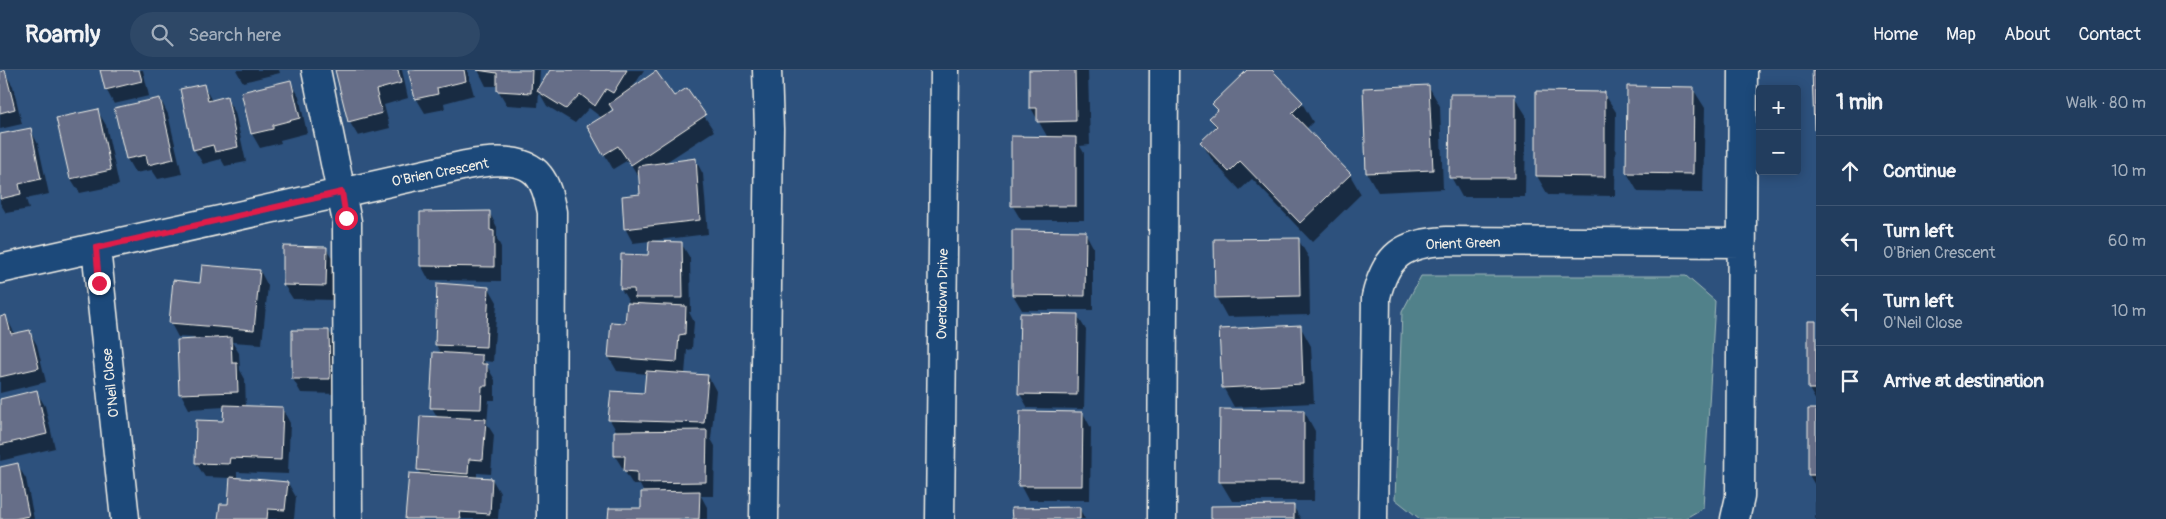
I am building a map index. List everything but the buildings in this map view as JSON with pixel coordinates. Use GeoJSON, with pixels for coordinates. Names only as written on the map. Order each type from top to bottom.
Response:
{"type":"FeatureCollection","features":[{"type":"Feature","properties":{"kind":"street"},"geometry":{"type":"LineString","coordinates":[[316,70],[347,222],[348,519]]}},
{"type":"Feature","properties":{"kind":"street"},"geometry":{"type":"LineString","coordinates":[[764,519],[769,129],[767,70]]}},
{"type":"Feature","properties":{"kind":"street","name":"Overdown Drive"},"geometry":{"type":"LineString","coordinates":[[940,519],[945,70]]}},
{"type":"Feature","properties":{"kind":"street"},"geometry":{"type":"LineString","coordinates":[[1162,519],[1164,70]]}},
{"type":"Feature","properties":{"kind":"street"},"geometry":{"type":"LineString","coordinates":[[1735,519],[1740,497],[1742,70]]}},
{"type":"Feature","properties":{"kind":"street","name":"O'Brien Crescent"},"geometry":{"type":"LineString","coordinates":[[0,269],[490,160],[508,161],[523,166],[538,174],[548,192],[553,232],[551,519]]}},
{"type":"Feature","properties":{"kind":"street","name":"Orient Green"},"geometry":{"type":"LineString","coordinates":[[1373,519],[1376,297],[1380,278],[1388,264],[1398,253],[1412,246],[1446,241],[1741,243]]}},
{"type":"Feature","properties":{"kind":"street","name":"O'Neil Close"},"geometry":{"type":"LineString","coordinates":[[96,248],[125,519]]}},
{"type":"Feature","properties":{"kind":"green space"},"geometry":{"type":"Polygon","coordinates":[[[1421,276],[1686,276],[1715,301],[1703,508],[1684,519],[1420,519],[1395,499],[1402,312],[1421,276]]]}},
{"type":"Feature","properties":{"kind":"route"},"geometry":{"type":"LineString","coordinates":[[99,283],[96,248],[342,192],[346,218]]}}]}
